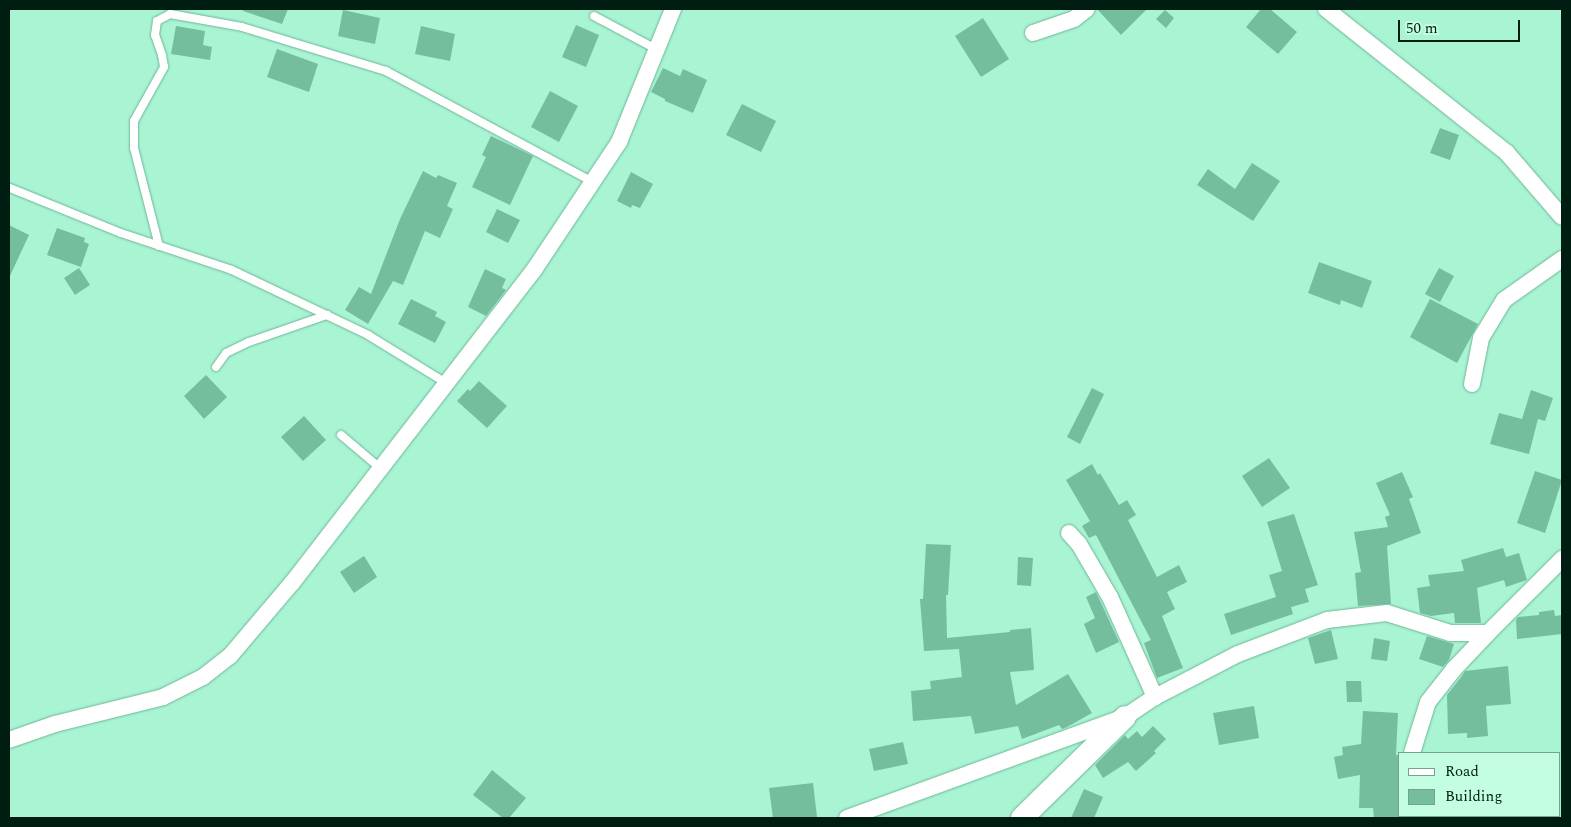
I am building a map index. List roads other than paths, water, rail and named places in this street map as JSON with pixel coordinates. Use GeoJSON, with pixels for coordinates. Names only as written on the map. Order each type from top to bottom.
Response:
{"type":"FeatureCollection","features":[{"type":"Feature","properties":{"kind":"street"},"geometry":{"type":"LineString","coordinates":[[9,740],[55,724],[163,697],[203,677],[230,656],[292,583],[534,270],[619,142],[673,9]]}},
{"type":"Feature","properties":{"kind":"street"},"geometry":{"type":"LineString","coordinates":[[1033,33],[1074,19],[1087,9]]}},
{"type":"Feature","properties":{"kind":"street"},"geometry":{"type":"LineString","coordinates":[[1326,9],[1508,153],[1562,217]]}},
{"type":"Feature","properties":{"kind":"street"},"geometry":{"type":"LineString","coordinates":[[1472,384],[1481,338],[1504,300],[1562,259]]}},
{"type":"Feature","properties":{"kind":"street"},"geometry":{"type":"LineString","coordinates":[[1069,533],[1078,544],[1110,597],[1155,697]]}},
{"type":"Feature","properties":{"kind":"street"},"geometry":{"type":"LineString","coordinates":[[1412,752],[1428,702],[1454,668],[1562,561]]}},
{"type":"Feature","properties":{"kind":"street"},"geometry":{"type":"LineString","coordinates":[[1022,818],[1125,717],[1155,697],[1238,654],[1327,620],[1387,613],[1450,633],[1488,634]]}},
{"type":"Feature","properties":{"kind":"street"},"geometry":{"type":"LineString","coordinates":[[847,818],[1125,717]]}},
{"type":"Feature","properties":{"kind":"lane"},"geometry":{"type":"LineString","coordinates":[[159,246],[134,148],[134,121],[164,67],[155,35],[158,20],[170,14],[242,27],[386,71],[593,182]]}},
{"type":"Feature","properties":{"kind":"lane"},"geometry":{"type":"LineString","coordinates":[[594,16],[656,49]]}},
{"type":"Feature","properties":{"kind":"lane"},"geometry":{"type":"LineString","coordinates":[[10,188],[159,246],[232,270],[368,335],[446,383]]}},
{"type":"Feature","properties":{"kind":"lane"},"geometry":{"type":"LineString","coordinates":[[216,367],[226,353],[249,342],[327,316]]}},
{"type":"Feature","properties":{"kind":"lane"},"geometry":{"type":"LineString","coordinates":[[341,435],[380,468]]}}]}
